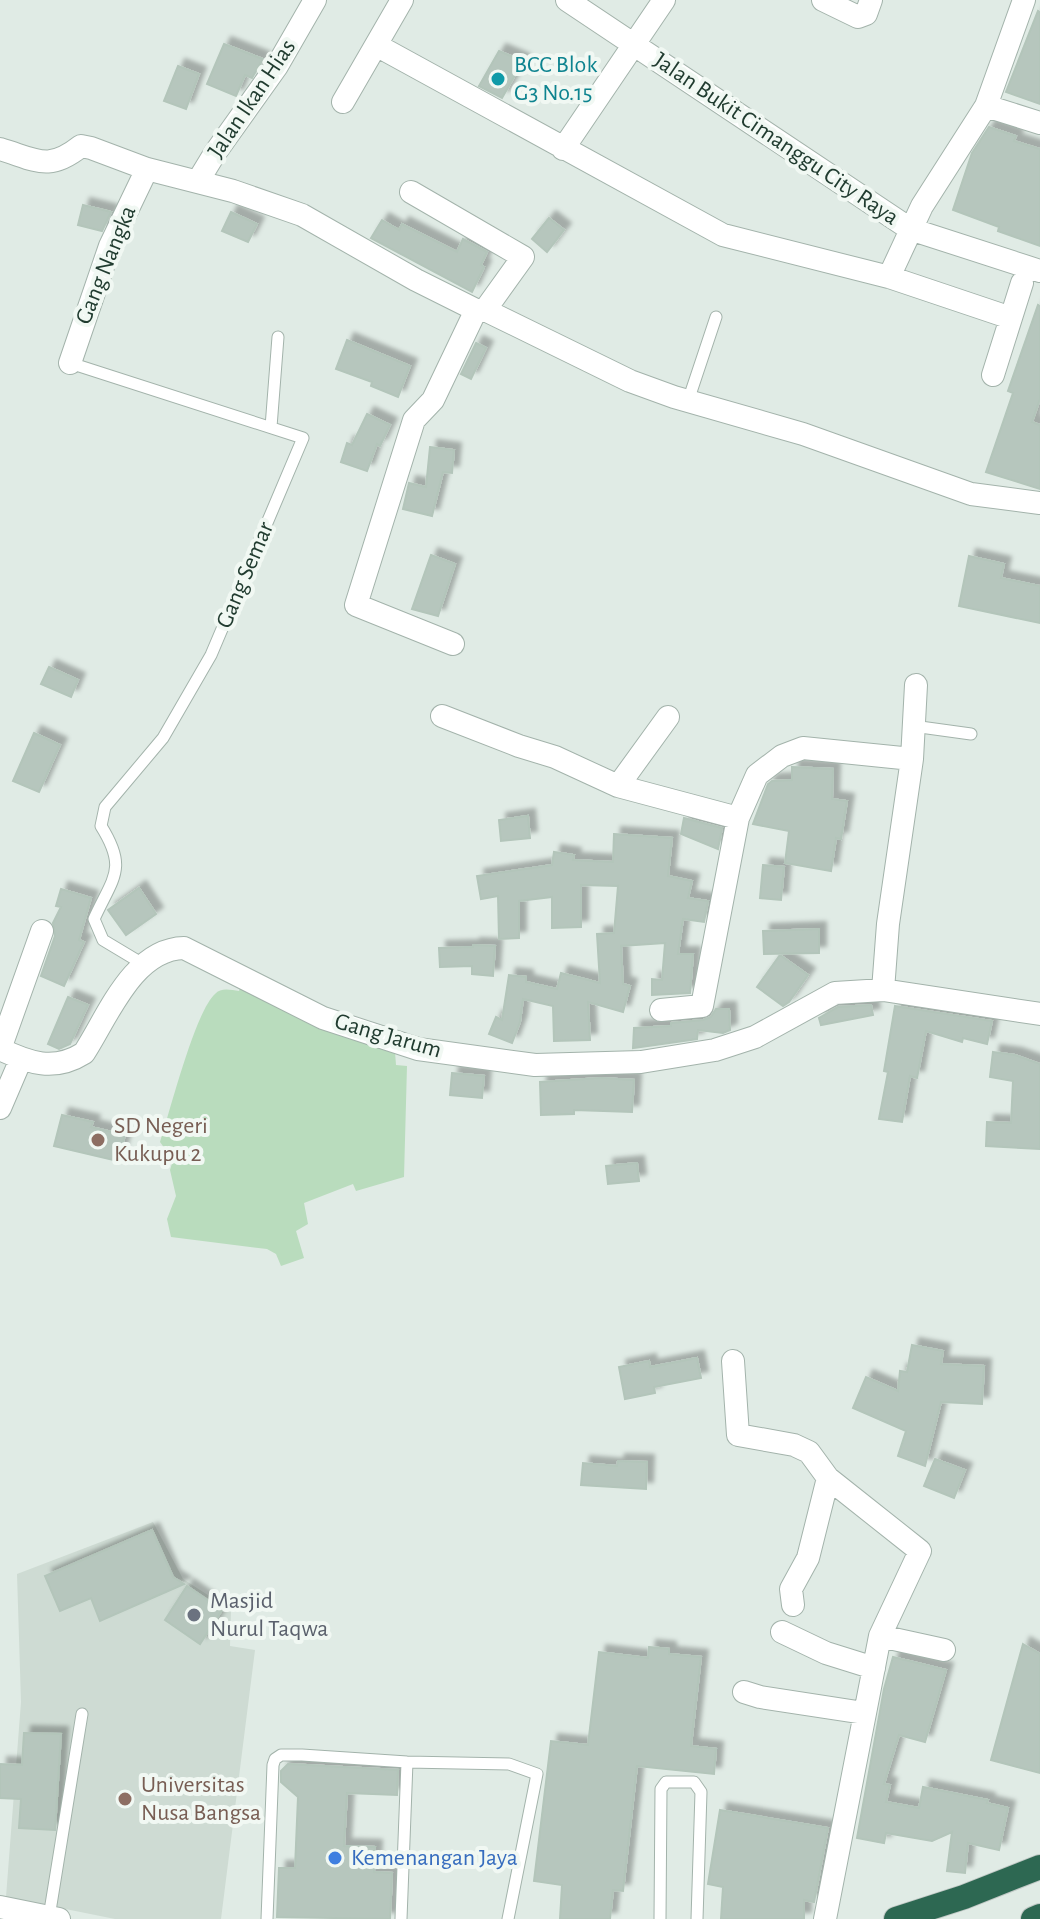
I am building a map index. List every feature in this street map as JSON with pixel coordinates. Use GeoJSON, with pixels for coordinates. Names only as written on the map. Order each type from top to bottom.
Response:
{"type":"FeatureCollection","features":[{"type":"Feature","properties":{"kind":"highway"},"geometry":{"type":"LineString","coordinates":[[896,1919],[964,1897],[1040,1867]]}},
{"type":"Feature","properties":{"kind":"highway"},"geometry":{"type":"LineString","coordinates":[[940,1919],[979,1908],[1040,1883]]}},
{"type":"Feature","properties":{"kind":"highway"},"geometry":{"type":"LineString","coordinates":[[1033,1919],[1040,1916]]}},
{"type":"Feature","properties":{"kind":"street","name":"Jalan Ikan Hias"},"geometry":{"type":"LineString","coordinates":[[0,149],[49,164],[70,156],[81,146],[147,169],[198,181],[277,66],[315,0]]}},
{"type":"Feature","properties":{"kind":"street"},"geometry":{"type":"LineString","coordinates":[[343,102],[402,0]]}},
{"type":"Feature","properties":{"kind":"street","name":"Jalan Bukit Cimanggu City Raya"},"geometry":{"type":"LineString","coordinates":[[567,0],[910,229],[1031,277]]}},
{"type":"Feature","properties":{"kind":"street"},"geometry":{"type":"LineString","coordinates":[[563,149],[664,0]]}},
{"type":"Feature","properties":{"kind":"street"},"geometry":{"type":"LineString","coordinates":[[823,0],[858,17],[866,14],[871,0]]}},
{"type":"Feature","properties":{"kind":"street"},"geometry":{"type":"LineString","coordinates":[[889,277],[910,229],[986,106],[1024,0]]}},
{"type":"Feature","properties":{"kind":"street"},"geometry":{"type":"LineString","coordinates":[[376,45],[723,235],[889,277],[1011,318]]}},
{"type":"Feature","properties":{"kind":"street"},"geometry":{"type":"LineString","coordinates":[[986,106],[1040,123]]}},
{"type":"Feature","properties":{"kind":"street","name":"Gang Nangka"},"geometry":{"type":"LineString","coordinates":[[70,363],[110,246],[147,169]]}},
{"type":"Feature","properties":{"kind":"street"},"geometry":{"type":"LineString","coordinates":[[198,181],[302,215],[416,280],[630,381],[803,434],[971,494],[1040,503]]}},
{"type":"Feature","properties":{"kind":"street"},"geometry":{"type":"LineString","coordinates":[[411,192],[523,257],[481,310],[433,400],[414,420],[356,605],[453,644]]}},
{"type":"Feature","properties":{"kind":"street"},"geometry":{"type":"LineString","coordinates":[[993,375],[1011,318],[1031,277]]}},
{"type":"Feature","properties":{"kind":"street"},"geometry":{"type":"LineString","coordinates":[[883,990],[888,924],[912,759],[916,685]]}},
{"type":"Feature","properties":{"kind":"street"},"geometry":{"type":"LineString","coordinates":[[442,716],[555,757],[618,786],[738,818]]}},
{"type":"Feature","properties":{"kind":"street"},"geometry":{"type":"LineString","coordinates":[[618,786],[668,717]]}},
{"type":"Feature","properties":{"kind":"street"},"geometry":{"type":"LineString","coordinates":[[661,1010],[702,1006],[738,818],[757,775],[782,756],[803,748],[912,759]]}},
{"type":"Feature","properties":{"kind":"street"},"geometry":{"type":"LineString","coordinates":[[0,1108],[7,1052],[42,931]]}},
{"type":"Feature","properties":{"kind":"street","name":"Gang Jarum"},"geometry":{"type":"LineString","coordinates":[[143,964],[170,949],[184,948],[323,1018],[418,1049],[535,1065],[641,1062],[715,1050],[755,1037],[835,993],[883,990],[1040,1014]]}},
{"type":"Feature","properties":{"kind":"street"},"geometry":{"type":"LineString","coordinates":[[7,1052],[52,1065],[84,1053],[143,964]]}},
{"type":"Feature","properties":{"kind":"street"},"geometry":{"type":"LineString","coordinates":[[733,1361],[738,1435],[794,1445],[809,1452],[828,1478],[920,1551],[880,1636],[825,1919]]}},
{"type":"Feature","properties":{"kind":"street"},"geometry":{"type":"LineString","coordinates":[[793,1605],[791,1589],[808,1558],[828,1478]]}},
{"type":"Feature","properties":{"kind":"street"},"geometry":{"type":"LineString","coordinates":[[782,1632],[826,1653],[874,1668]]}},
{"type":"Feature","properties":{"kind":"street"},"geometry":{"type":"LineString","coordinates":[[880,1636],[944,1650]]}},
{"type":"Feature","properties":{"kind":"street"},"geometry":{"type":"LineString","coordinates":[[744,1692],[864,1713]]}},
{"type":"Feature","properties":{"kind":"street"},"geometry":{"type":"LineString","coordinates":[[0,1907],[54,1918]]}},
{"type":"Feature","properties":{"kind":"lane"},"geometry":{"type":"LineString","coordinates":[[688,401],[716,317]]}},
{"type":"Feature","properties":{"kind":"lane"},"geometry":{"type":"LineString","coordinates":[[271,427],[278,337]]}},
{"type":"Feature","properties":{"kind":"lane","name":"Gang Semar"},"geometry":{"type":"LineString","coordinates":[[70,363],[303,438],[211,655],[163,738],[105,807],[101,826],[113,845],[118,866],[94,919],[103,940],[143,964]]}},
{"type":"Feature","properties":{"kind":"lane"},"geometry":{"type":"LineString","coordinates":[[913,726],[971,734]]}},
{"type":"Feature","properties":{"kind":"lane"},"geometry":{"type":"LineString","coordinates":[[54,1918],[82,1714]]}},
{"type":"Feature","properties":{"kind":"lane"},"geometry":{"type":"LineString","coordinates":[[267,1919],[275,1759],[281,1755],[509,1764],[537,1774],[508,1919]]}},
{"type":"Feature","properties":{"kind":"lane"},"geometry":{"type":"LineString","coordinates":[[401,1919],[407,1762]]}},
{"type":"Feature","properties":{"kind":"lane"},"geometry":{"type":"LineString","coordinates":[[660,1919],[661,1789],[666,1782],[694,1782],[701,1792],[697,1919]]}},
{"type":"Feature","properties":{"kind":"shaded area","name":"Universitas Nusa Bangsa"},"geometry":{"type":"Polygon","coordinates":[[[153,1522],[183,1579],[231,1610],[230,1646],[255,1650],[221,1919],[115,1919],[6,1897],[21,1702],[17,1574],[153,1522]]]}},
{"type":"Feature","properties":{"kind":"green space"},"geometry":{"type":"Polygon","coordinates":[[[243,979],[395,1052],[396,1065],[407,1066],[404,1177],[356,1191],[353,1184],[304,1203],[308,1224],[296,1231],[304,1258],[281,1266],[276,1254],[267,1249],[171,1237],[167,1219],[176,1196],[170,1170],[173,1160],[160,1142],[184,1063],[207,1004],[220,990],[239,991],[243,979]]]}},
{"type":"Feature","properties":{"kind":"building"},"geometry":{"type":"Polygon","coordinates":[[[1040,12],[1040,104],[1006,92],[1040,12]]]}},
{"type":"Feature","properties":{"kind":"building"},"geometry":{"type":"Polygon","coordinates":[[[224,44],[263,59],[252,78],[245,75],[236,96],[207,84],[224,44]]]}},
{"type":"Feature","properties":{"kind":"building","name":"BCC Blok G3 No.15"},"geometry":{"type":"Polygon","coordinates":[[[499,51],[523,61],[502,98],[479,86],[499,51]]]}},
{"type":"Feature","properties":{"kind":"building"},"geometry":{"type":"Polygon","coordinates":[[[178,66],[199,74],[186,109],[164,101],[178,66]]]}},
{"type":"Feature","properties":{"kind":"building"},"geometry":{"type":"Polygon","coordinates":[[[989,127],[1016,136],[1014,141],[1040,149],[1040,246],[953,210],[972,153],[989,127]]]}},
{"type":"Feature","properties":{"kind":"building"},"geometry":{"type":"Polygon","coordinates":[[[83,205],[111,212],[102,231],[78,225],[83,205]]]}},
{"type":"Feature","properties":{"kind":"building"},"geometry":{"type":"Polygon","coordinates":[[[231,212],[257,224],[248,242],[222,231],[231,212]]]}},
{"type":"Feature","properties":{"kind":"building"},"geometry":{"type":"Polygon","coordinates":[[[549,218],[564,230],[547,252],[532,239],[549,218]]]}},
{"type":"Feature","properties":{"kind":"building"},"geometry":{"type":"Polygon","coordinates":[[[382,220],[399,230],[402,224],[457,252],[463,239],[487,252],[481,265],[484,267],[472,292],[371,238],[382,220]]]}},
{"type":"Feature","properties":{"kind":"building"},"geometry":{"type":"Polygon","coordinates":[[[1038,305],[1040,399],[1032,422],[1040,425],[1040,489],[986,472],[1013,393],[1008,391],[1038,305]]]}},
{"type":"Feature","properties":{"kind":"building"},"geometry":{"type":"Polygon","coordinates":[[[347,340],[410,366],[398,397],[371,386],[372,382],[336,369],[347,340]]]}},
{"type":"Feature","properties":{"kind":"building"},"geometry":{"type":"Polygon","coordinates":[[[476,343],[486,348],[471,379],[461,374],[476,343]]]}},
{"type":"Feature","properties":{"kind":"building"},"geometry":{"type":"Polygon","coordinates":[[[367,414],[390,425],[380,446],[377,444],[367,471],[341,462],[347,443],[352,445],[367,414]]]}},
{"type":"Feature","properties":{"kind":"building"},"geometry":{"type":"Polygon","coordinates":[[[430,447],[454,450],[452,473],[443,472],[432,516],[403,509],[409,483],[426,487],[430,447]]]}},
{"type":"Feature","properties":{"kind":"building"},"geometry":{"type":"Polygon","coordinates":[[[431,555],[455,564],[438,616],[412,609],[431,555]]]}},
{"type":"Feature","properties":{"kind":"building"},"geometry":{"type":"Polygon","coordinates":[[[969,556],[1004,564],[1001,578],[1040,586],[1040,623],[959,606],[969,556]]]}},
{"type":"Feature","properties":{"kind":"building"},"geometry":{"type":"Polygon","coordinates":[[[49,667],[78,680],[71,697],[41,684],[49,667]]]}},
{"type":"Feature","properties":{"kind":"building"},"geometry":{"type":"Polygon","coordinates":[[[34,733],[60,745],[39,792],[13,781],[34,733]]]}},
{"type":"Feature","properties":{"kind":"building"},"geometry":{"type":"Polygon","coordinates":[[[792,767],[833,769],[832,799],[847,801],[841,839],[836,838],[831,871],[785,863],[789,831],[753,824],[768,784],[792,780],[792,767]]]}},
{"type":"Feature","properties":{"kind":"building"},"geometry":{"type":"Polygon","coordinates":[[[528,816],[530,838],[501,841],[499,820],[528,816]]]}},
{"type":"Feature","properties":{"kind":"building"},"geometry":{"type":"Polygon","coordinates":[[[684,818],[722,828],[718,849],[681,834],[684,818]]]}},
{"type":"Feature","properties":{"kind":"building"},"geometry":{"type":"Polygon","coordinates":[[[614,834],[672,838],[668,876],[692,881],[688,898],[708,901],[704,922],[683,919],[678,954],[693,954],[690,993],[652,995],[652,979],[662,980],[665,943],[621,946],[623,984],[630,986],[623,1012],[588,1002],[590,1040],[554,1041],[553,1006],[523,999],[520,1022],[512,1043],[489,1034],[496,1017],[502,1020],[509,975],[526,977],[526,982],[557,989],[561,973],[600,983],[597,934],[614,933],[618,886],[581,885],[581,927],[552,928],[552,897],[519,901],[519,938],[499,939],[498,896],[481,899],[477,876],[552,865],[554,852],[574,855],[573,860],[613,862],[614,834]]]}},
{"type":"Feature","properties":{"kind":"building"},"geometry":{"type":"Polygon","coordinates":[[[763,865],[784,867],[781,900],[760,898],[763,865]]]}},
{"type":"Feature","properties":{"kind":"building"},"geometry":{"type":"Polygon","coordinates":[[[139,888],[156,914],[126,935],[108,910],[139,888]]]}},
{"type":"Feature","properties":{"kind":"building"},"geometry":{"type":"Polygon","coordinates":[[[61,889],[91,898],[79,940],[84,942],[64,986],[41,976],[55,936],[53,923],[61,907],[56,906],[61,889]]]}},
{"type":"Feature","properties":{"kind":"building"},"geometry":{"type":"Polygon","coordinates":[[[819,929],[819,953],[764,954],[763,931],[819,929]]]}},
{"type":"Feature","properties":{"kind":"building"},"geometry":{"type":"Polygon","coordinates":[[[495,946],[493,976],[472,974],[472,966],[440,967],[439,948],[495,946]]]}},
{"type":"Feature","properties":{"kind":"building"},"geometry":{"type":"Polygon","coordinates":[[[780,955],[808,975],[783,1006],[757,987],[780,955]]]}},
{"type":"Feature","properties":{"kind":"building"},"geometry":{"type":"Polygon","coordinates":[[[68,997],[88,1005],[70,1044],[59,1049],[48,1044],[68,997]]]}},
{"type":"Feature","properties":{"kind":"building"},"geometry":{"type":"Polygon","coordinates":[[[871,1005],[873,1015],[821,1025],[819,1018],[838,1007],[871,1005]]]}},
{"type":"Feature","properties":{"kind":"building"},"geometry":{"type":"Polygon","coordinates":[[[895,1006],[992,1021],[987,1044],[963,1038],[962,1042],[926,1031],[917,1078],[910,1076],[902,1122],[879,1119],[895,1006]]]}},
{"type":"Feature","properties":{"kind":"building"},"geometry":{"type":"Polygon","coordinates":[[[716,1009],[729,1009],[730,1030],[723,1033],[698,1030],[697,1039],[633,1048],[634,1028],[703,1020],[711,1017],[716,1009]]]}},
{"type":"Feature","properties":{"kind":"building"},"geometry":{"type":"Polygon","coordinates":[[[993,1052],[1015,1055],[1040,1064],[1040,1149],[986,1146],[987,1122],[1011,1123],[1013,1081],[990,1077],[993,1052]]]}},
{"type":"Feature","properties":{"kind":"building"},"geometry":{"type":"Polygon","coordinates":[[[452,1073],[484,1076],[482,1098],[450,1095],[452,1073]]]}},
{"type":"Feature","properties":{"kind":"building"},"geometry":{"type":"Polygon","coordinates":[[[601,1078],[634,1080],[632,1112],[574,1110],[574,1114],[541,1115],[540,1082],[601,1078]]]}},
{"type":"Feature","properties":{"kind":"building"},"geometry":{"type":"Polygon","coordinates":[[[62,1115],[93,1122],[91,1127],[125,1135],[118,1161],[54,1146],[62,1115]]]}},
{"type":"Feature","properties":{"kind":"building"},"geometry":{"type":"Polygon","coordinates":[[[637,1163],[639,1181],[608,1184],[606,1166],[637,1163]]]}},
{"type":"Feature","properties":{"kind":"building"},"geometry":{"type":"Polygon","coordinates":[[[912,1345],[943,1351],[941,1364],[984,1366],[982,1404],[941,1402],[925,1466],[898,1456],[906,1431],[853,1408],[866,1377],[898,1391],[900,1371],[907,1372],[912,1345]]]}},
{"type":"Feature","properties":{"kind":"building"},"geometry":{"type":"Polygon","coordinates":[[[697,1358],[701,1378],[654,1387],[655,1393],[625,1399],[619,1367],[649,1361],[650,1367],[697,1358]]]}},
{"type":"Feature","properties":{"kind":"building"},"geometry":{"type":"Polygon","coordinates":[[[935,1459],[965,1470],[954,1498],[924,1486],[935,1459]]]}},
{"type":"Feature","properties":{"kind":"building"},"geometry":{"type":"Polygon","coordinates":[[[618,1461],[647,1462],[646,1489],[581,1485],[583,1463],[617,1466],[618,1461]]]}},
{"type":"Feature","properties":{"kind":"building"},"geometry":{"type":"Polygon","coordinates":[[[152,1530],[173,1577],[184,1584],[100,1621],[91,1598],[60,1611],[45,1576],[152,1530]]]}},
{"type":"Feature","properties":{"kind":"building","name":"Masjid Nurul Taqwa"},"geometry":{"type":"Polygon","coordinates":[[[187,1586],[222,1610],[200,1644],[165,1620],[187,1586]]]}},
{"type":"Feature","properties":{"kind":"building"},"geometry":{"type":"Polygon","coordinates":[[[1023,1644],[1040,1654],[1040,1773],[991,1760],[1023,1644]]]}},
{"type":"Feature","properties":{"kind":"building"},"geometry":{"type":"Polygon","coordinates":[[[649,1647],[669,1649],[669,1654],[701,1657],[691,1746],[716,1749],[714,1774],[637,1766],[623,1891],[613,1890],[610,1919],[560,1919],[562,1885],[534,1881],[551,1741],[588,1745],[599,1652],[648,1658],[649,1647]]]}},
{"type":"Feature","properties":{"kind":"building"},"geometry":{"type":"Polygon","coordinates":[[[893,1657],[946,1670],[925,1742],[899,1735],[884,1784],[890,1785],[886,1802],[919,1808],[923,1787],[988,1800],[987,1803],[1008,1808],[999,1850],[968,1843],[965,1873],[947,1871],[952,1832],[932,1841],[886,1833],[884,1843],[857,1838],[884,1689],[893,1657]]]}},
{"type":"Feature","properties":{"kind":"building"},"geometry":{"type":"Polygon","coordinates":[[[24,1733],[61,1734],[55,1830],[19,1828],[21,1799],[0,1798],[0,1764],[22,1765],[24,1733]]]}},
{"type":"Feature","properties":{"kind":"building","name":"Kemenangan Jaya"},"geometry":{"type":"Polygon","coordinates":[[[288,1764],[398,1770],[397,1795],[347,1793],[344,1846],[375,1847],[374,1872],[392,1873],[390,1919],[277,1917],[279,1868],[295,1868],[298,1797],[281,1782],[281,1771],[288,1764]]]}},
{"type":"Feature","properties":{"kind":"building"},"geometry":{"type":"Polygon","coordinates":[[[720,1810],[828,1828],[814,1902],[804,1900],[804,1919],[721,1919],[723,1887],[708,1884],[720,1810]]]}},
{"type":"Feature","properties":{"kind":"place","name":"BCC Blok G3 No.15"},"geometry":{"type":"Point","coordinates":[498,79]}},
{"type":"Feature","properties":{"kind":"place","name":"SD Negeri Kukupu 2"},"geometry":{"type":"Point","coordinates":[98,1140]}},
{"type":"Feature","properties":{"kind":"place","name":"Masjid Nurul Taqwa"},"geometry":{"type":"Point","coordinates":[194,1615]}},
{"type":"Feature","properties":{"kind":"place","name":"Universitas Nusa Bangsa"},"geometry":{"type":"Point","coordinates":[125,1799]}},
{"type":"Feature","properties":{"kind":"place","name":"Kemenangan Jaya"},"geometry":{"type":"Point","coordinates":[335,1858]}}]}
